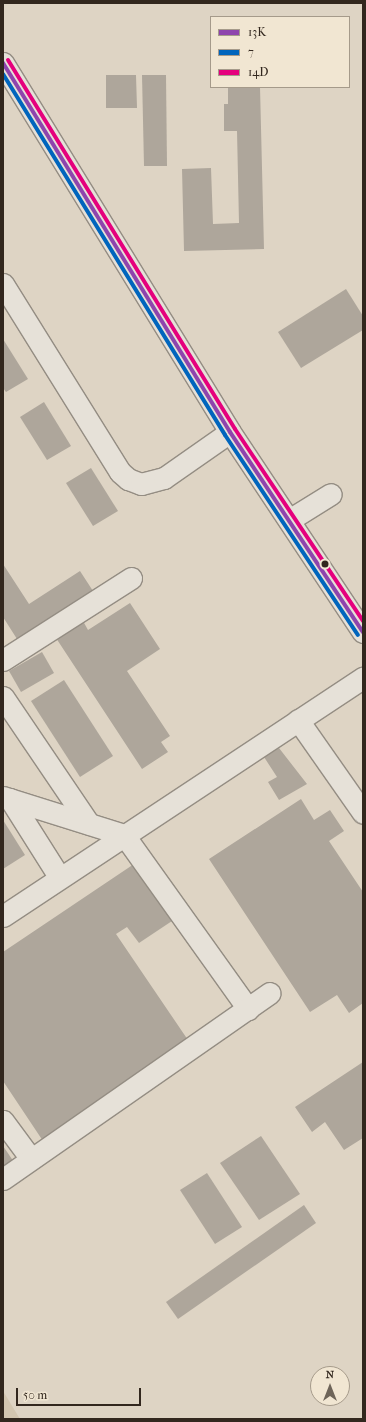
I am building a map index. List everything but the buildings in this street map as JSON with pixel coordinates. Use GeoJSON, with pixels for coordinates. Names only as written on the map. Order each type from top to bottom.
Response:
{"type":"FeatureCollection","features":[{"type":"Feature","properties":{"kind":"street"},"geometry":{"type":"LineString","coordinates":[[3,63],[230,432],[363,632]]}},
{"type":"Feature","properties":{"kind":"street"},"geometry":{"type":"LineString","coordinates":[[3,284],[120,472],[128,479],[141,484],[164,478],[230,432]]}},
{"type":"Feature","properties":{"kind":"street"},"geometry":{"type":"LineString","coordinates":[[289,520],[331,494]]}},
{"type":"Feature","properties":{"kind":"street"},"geometry":{"type":"LineString","coordinates":[[3,660],[131,578]]}},
{"type":"Feature","properties":{"kind":"street"},"geometry":{"type":"LineString","coordinates":[[3,916],[363,678]]}},
{"type":"Feature","properties":{"kind":"street"},"geometry":{"type":"LineString","coordinates":[[3,697],[10,723],[89,824]]}},
{"type":"Feature","properties":{"kind":"street"},"geometry":{"type":"LineString","coordinates":[[298,720],[363,813]]}},
{"type":"Feature","properties":{"kind":"street"},"geometry":{"type":"LineString","coordinates":[[6,798],[60,878]]}},
{"type":"Feature","properties":{"kind":"street"},"geometry":{"type":"LineString","coordinates":[[6,798],[124,835],[248,1009]]}},
{"type":"Feature","properties":{"kind":"street"},"geometry":{"type":"LineString","coordinates":[[3,1179],[270,993]]}},
{"type":"Feature","properties":{"kind":"street"},"geometry":{"type":"LineString","coordinates":[[5,1127],[31,1159]]}},
{"type":"Feature","properties":{"kind":"shaded area"},"geometry":{"type":"Polygon","coordinates":[[[3,1391],[20,1419],[3,1419],[3,1391]]]}},
{"type":"Feature","properties":{"kind":"transit line","name":"14D"},"geometry":{"type":"LineString","coordinates":[[8,60],[235,429],[363,621]]}},
{"type":"Feature","properties":{"kind":"transit line","name":"13K"},"geometry":{"type":"LineString","coordinates":[[3,63],[230,432],[363,632]]}},
{"type":"Feature","properties":{"kind":"transit line","name":"7"},"geometry":{"type":"LineString","coordinates":[[3,74],[225,435],[358,635]]}}]}
